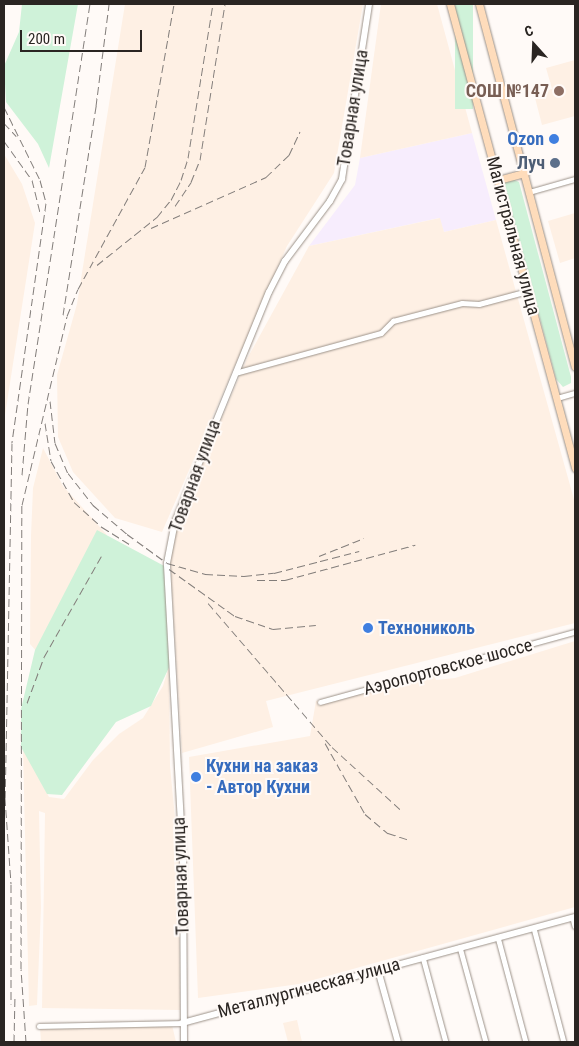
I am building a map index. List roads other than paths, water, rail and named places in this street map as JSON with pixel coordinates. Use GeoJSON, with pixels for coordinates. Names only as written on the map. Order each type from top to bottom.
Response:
{"type":"FeatureCollection","features":[{"type":"Feature","properties":{"kind":"main road","name":"Магистральная улица"},"geometry":{"type":"LineString","coordinates":[[450,4],[575,468]]}},
{"type":"Feature","properties":{"kind":"main road","name":"Магистральная улица"},"geometry":{"type":"LineString","coordinates":[[479,4],[575,367]]}},
{"type":"Feature","properties":{"kind":"main road"},"geometry":{"type":"LineString","coordinates":[[498,180],[525,174]]}},
{"type":"Feature","properties":{"kind":"street","name":"Товарная улица"},"geometry":{"type":"LineString","coordinates":[[184,1042],[182,1023],[182,861],[168,563],[175,522],[235,372],[286,260],[330,201],[342,179],[370,4]]}},
{"type":"Feature","properties":{"kind":"street"},"geometry":{"type":"LineString","coordinates":[[529,192],[575,179]]}},
{"type":"Feature","properties":{"kind":"street"},"geometry":{"type":"LineString","coordinates":[[235,372],[381,333],[393,321],[462,302],[479,304],[528,291]]}},
{"type":"Feature","properties":{"kind":"street"},"geometry":{"type":"LineString","coordinates":[[557,398],[575,393]]}},
{"type":"Feature","properties":{"kind":"street","name":"Аэропортовское шоссе"},"geometry":{"type":"LineString","coordinates":[[320,702],[575,632]]}},
{"type":"Feature","properties":{"kind":"street"},"geometry":{"type":"LineString","coordinates":[[574,917],[575,926]]}},
{"type":"Feature","properties":{"kind":"street","name":"Металлургическая улица"},"geometry":{"type":"LineString","coordinates":[[39,1026],[182,1023],[574,917]]}},
{"type":"Feature","properties":{"kind":"street"},"geometry":{"type":"LineString","coordinates":[[534,928],[564,1042]]}},
{"type":"Feature","properties":{"kind":"street"},"geometry":{"type":"LineString","coordinates":[[498,937],[526,1042]]}},
{"type":"Feature","properties":{"kind":"street"},"geometry":{"type":"LineString","coordinates":[[460,947],[486,1042]]}},
{"type":"Feature","properties":{"kind":"street"},"geometry":{"type":"LineString","coordinates":[[423,957],[446,1042]]}},
{"type":"Feature","properties":{"kind":"street"},"geometry":{"type":"LineString","coordinates":[[378,970],[398,1042]]}},
{"type":"Feature","properties":{"kind":"railway"},"geometry":{"type":"LineString","coordinates":[[22,475],[28,404],[90,4]]}},
{"type":"Feature","properties":{"kind":"railway"},"geometry":{"type":"LineString","coordinates":[[63,315],[96,106],[109,4]]}},
{"type":"Feature","properties":{"kind":"railway"},"geometry":{"type":"LineString","coordinates":[[26,1042],[21,969],[22,505],[67,316],[78,289],[145,167],[174,4]]}},
{"type":"Feature","properties":{"kind":"railway"},"geometry":{"type":"LineString","coordinates":[[97,265],[157,217],[171,200],[181,180],[188,158],[213,4]]}},
{"type":"Feature","properties":{"kind":"railway"},"geometry":{"type":"LineString","coordinates":[[175,206],[191,182],[200,160],[225,4]]}},
{"type":"Feature","properties":{"kind":"railway"},"geometry":{"type":"LineString","coordinates":[[4,107],[40,180],[46,203],[12,443],[5,798],[11,884],[11,1004]]}},
{"type":"Feature","properties":{"kind":"railway"},"geometry":{"type":"LineString","coordinates":[[4,123],[16,136]]}},
{"type":"Feature","properties":{"kind":"railway"},"geometry":{"type":"LineString","coordinates":[[151,228],[266,177],[289,155],[300,131]]}},
{"type":"Feature","properties":{"kind":"railway"},"geometry":{"type":"LineString","coordinates":[[4,141],[32,180],[40,212]]}},
{"type":"Feature","properties":{"kind":"railway"},"geometry":{"type":"LineString","coordinates":[[50,401],[55,443],[68,473],[93,505],[127,534],[167,563],[205,574],[244,576],[274,573],[359,551]]}},
{"type":"Feature","properties":{"kind":"railway"},"geometry":{"type":"LineString","coordinates":[[45,423],[51,461],[74,502],[102,527],[131,545]]}},
{"type":"Feature","properties":{"kind":"railway"},"geometry":{"type":"LineString","coordinates":[[319,556],[364,538]]}},
{"type":"Feature","properties":{"kind":"railway"},"geometry":{"type":"LineString","coordinates":[[257,580],[285,580],[415,545]]}},
{"type":"Feature","properties":{"kind":"railway"},"geometry":{"type":"LineString","coordinates":[[27,703],[44,657],[103,553]]}},
{"type":"Feature","properties":{"kind":"railway"},"geometry":{"type":"LineString","coordinates":[[169,569],[235,616],[273,629],[316,625]]}},
{"type":"Feature","properties":{"kind":"railway"},"geometry":{"type":"LineString","coordinates":[[208,603],[332,747],[400,809]]}},
{"type":"Feature","properties":{"kind":"railway"},"geometry":{"type":"LineString","coordinates":[[325,743],[365,814],[388,833],[410,840]]}},
{"type":"Feature","properties":{"kind":"railway"},"geometry":{"type":"LineString","coordinates":[[14,1042],[15,996]]}},
{"type":"Feature","properties":{"kind":"place","name":"СОШ №147"},"geometry":{"type":"Point","coordinates":[559,91]}},
{"type":"Feature","properties":{"kind":"place","name":"Ozon"},"geometry":{"type":"Point","coordinates":[554,139]}},
{"type":"Feature","properties":{"kind":"place","name":"Луч"},"geometry":{"type":"Point","coordinates":[555,163]}},
{"type":"Feature","properties":{"kind":"place","name":"Технониколь"},"geometry":{"type":"Point","coordinates":[368,628]}},
{"type":"Feature","properties":{"kind":"place","name":"Кухни на заказ - Автор Кухни"},"geometry":{"type":"Point","coordinates":[196,777]}}]}
